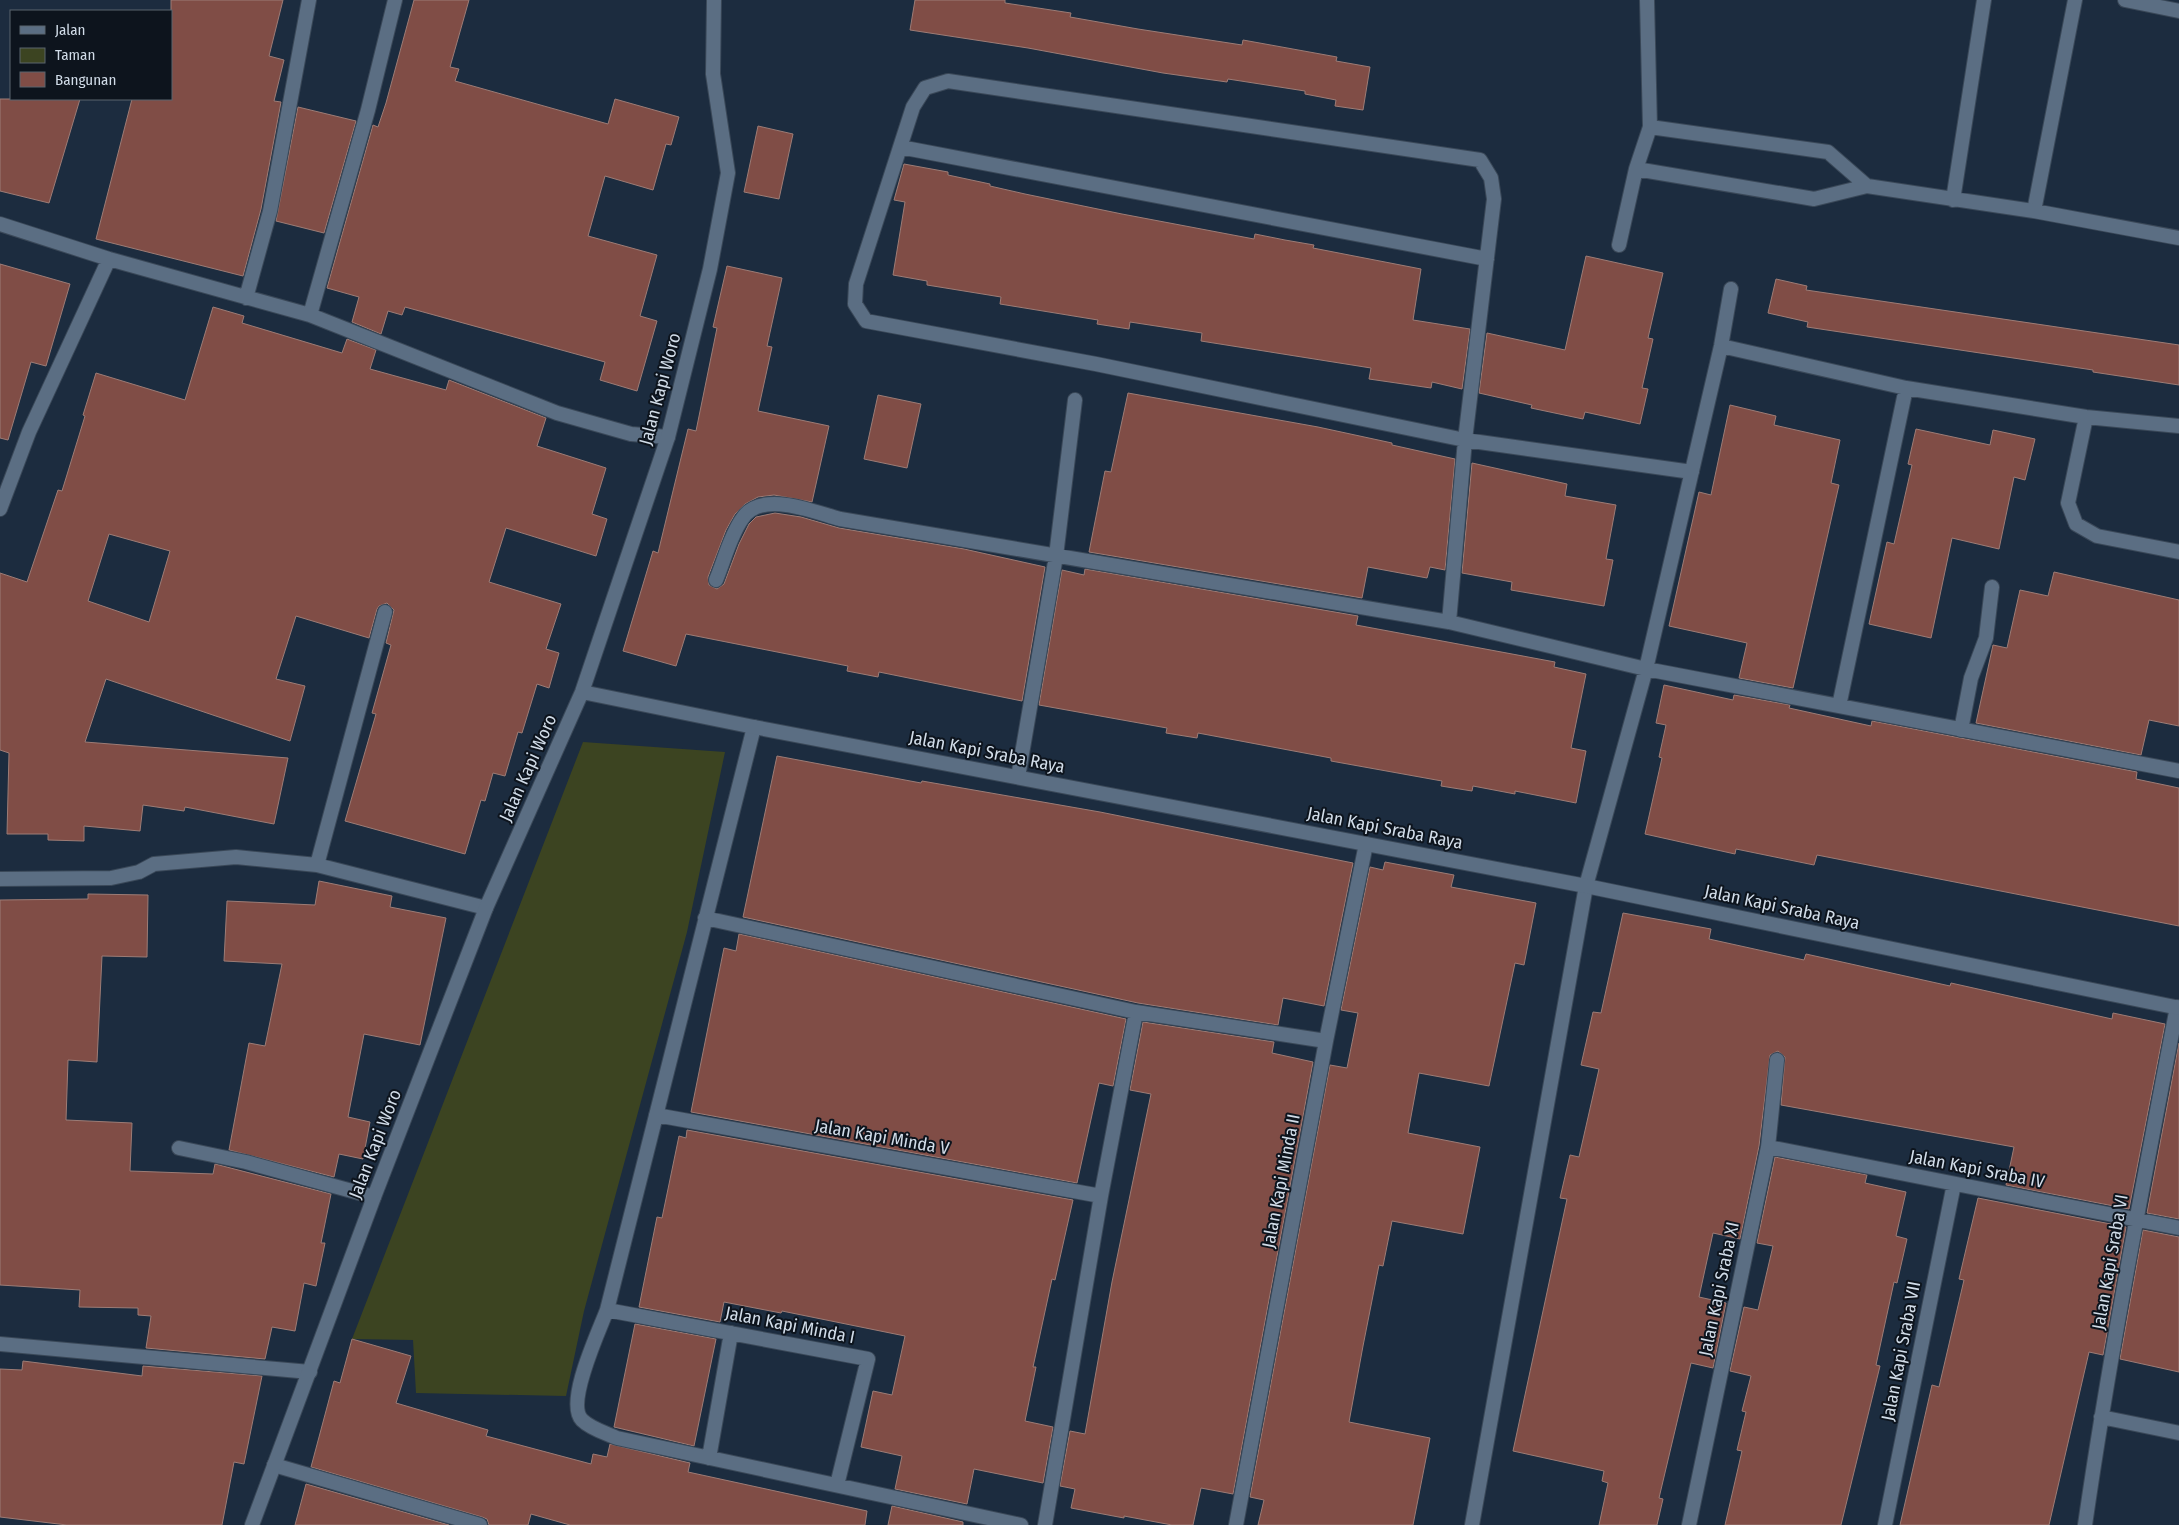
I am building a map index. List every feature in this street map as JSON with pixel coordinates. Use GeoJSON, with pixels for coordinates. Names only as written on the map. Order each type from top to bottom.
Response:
{"type":"FeatureCollection","features":[{"type":"Feature","properties":{"kind":"street"},"geometry":{"type":"LineString","coordinates":[[246,298],[270,211],[310,0]]}},
{"type":"Feature","properties":{"kind":"street"},"geometry":{"type":"LineString","coordinates":[[310,315],[368,110],[395,0]]}},
{"type":"Feature","properties":{"kind":"street","name":"Jalan Kapi Woro"},"geometry":{"type":"LineString","coordinates":[[252,1525],[374,1197],[486,908],[582,692],[668,438],[710,269],[728,172],[712,74],[714,0]]}},
{"type":"Feature","properties":{"kind":"street"},"geometry":{"type":"LineString","coordinates":[[1619,245],[1636,169],[1650,127],[1647,0]]}},
{"type":"Feature","properties":{"kind":"street"},"geometry":{"type":"LineString","coordinates":[[1953,200],[1984,0]]}},
{"type":"Feature","properties":{"kind":"street"},"geometry":{"type":"LineString","coordinates":[[2034,211],[2075,0]]}},
{"type":"Feature","properties":{"kind":"street"},"geometry":{"type":"LineString","coordinates":[[2125,0],[2179,12]]}},
{"type":"Feature","properties":{"kind":"street"},"geometry":{"type":"LineString","coordinates":[[1449,622],[1465,440],[1494,199],[1491,178],[1480,160],[948,81],[925,88],[913,107],[856,284],[855,304],[866,321],[1096,364],[1465,440],[1692,472]]}},
{"type":"Feature","properties":{"kind":"street"},"geometry":{"type":"LineString","coordinates":[[1650,127],[1828,152],[1867,186]]}},
{"type":"Feature","properties":{"kind":"street"},"geometry":{"type":"LineString","coordinates":[[900,147],[1487,259]]}},
{"type":"Feature","properties":{"kind":"street"},"geometry":{"type":"LineString","coordinates":[[1636,169],[1814,199],[1867,186],[2034,211],[2179,238]]}},
{"type":"Feature","properties":{"kind":"street"},"geometry":{"type":"LineString","coordinates":[[0,224],[109,259],[310,315],[557,413],[631,434],[668,438]]}},
{"type":"Feature","properties":{"kind":"street"},"geometry":{"type":"LineString","coordinates":[[0,509],[29,432],[109,259]]}},
{"type":"Feature","properties":{"kind":"street"},"geometry":{"type":"LineString","coordinates":[[1472,1525],[1586,886],[1646,669],[1721,346],[1731,289]]}},
{"type":"Feature","properties":{"kind":"street"},"geometry":{"type":"LineString","coordinates":[[1721,346],[1906,388],[2086,417],[2179,426]]}},
{"type":"Feature","properties":{"kind":"street"},"geometry":{"type":"LineString","coordinates":[[1839,706],[1906,388]]}},
{"type":"Feature","properties":{"kind":"street"},"geometry":{"type":"LineString","coordinates":[[1018,777],[1056,556],[1075,400]]}},
{"type":"Feature","properties":{"kind":"street"},"geometry":{"type":"LineString","coordinates":[[2086,417],[2068,503],[2076,524],[2097,536],[2179,552]]}},
{"type":"Feature","properties":{"kind":"street"},"geometry":{"type":"LineString","coordinates":[[716,580],[742,518],[751,509],[765,504],[789,505],[840,519],[1449,622],[1646,669],[1961,730],[2020,739],[2179,771]]}},
{"type":"Feature","properties":{"kind":"street"},"geometry":{"type":"LineString","coordinates":[[1961,730],[1971,678],[1986,638],[1992,587]]}},
{"type":"Feature","properties":{"kind":"street"},"geometry":{"type":"LineString","coordinates":[[317,865],[385,612]]}},
{"type":"Feature","properties":{"kind":"street","name":"Jalan Kapi Sraba Raya"},"geometry":{"type":"LineString","coordinates":[[582,692],[754,727],[1586,886],[2178,1007]]}},
{"type":"Feature","properties":{"kind":"street"},"geometry":{"type":"LineString","coordinates":[[754,727],[607,1310],[577,1394],[576,1409],[581,1420],[590,1427],[617,1438],[1021,1525]]}},
{"type":"Feature","properties":{"kind":"street","name":"Jalan Kapi Minda II"},"geometry":{"type":"LineString","coordinates":[[1236,1525],[1326,1041],[1366,844]]}},
{"type":"Feature","properties":{"kind":"street"},"geometry":{"type":"LineString","coordinates":[[0,879],[112,878],[139,872],[154,864],[236,857],[317,865],[486,908]]}},
{"type":"Feature","properties":{"kind":"street"},"geometry":{"type":"LineString","coordinates":[[705,918],[1136,1012],[1326,1041]]}},
{"type":"Feature","properties":{"kind":"street","name":"Jalan Kapi Sraba VI"},"geometry":{"type":"LineString","coordinates":[[2085,1525],[2101,1417],[2136,1220],[2178,1007]]}},
{"type":"Feature","properties":{"kind":"street"},"geometry":{"type":"LineString","coordinates":[[1045,1525],[1136,1012]]}},
{"type":"Feature","properties":{"kind":"street","name":"Jalan Kapi Sraba XI"},"geometry":{"type":"LineString","coordinates":[[1689,1525],[1768,1147],[1777,1060]]}},
{"type":"Feature","properties":{"kind":"street","name":"Jalan Kapi Minda V"},"geometry":{"type":"LineString","coordinates":[[656,1115],[1102,1196]]}},
{"type":"Feature","properties":{"kind":"street","name":"Jalan Kapi Sraba IV"},"geometry":{"type":"LineString","coordinates":[[1768,1147],[2179,1228]]}},
{"type":"Feature","properties":{"kind":"street"},"geometry":{"type":"LineString","coordinates":[[179,1148],[246,1162],[374,1197]]}},
{"type":"Feature","properties":{"kind":"street","name":"Jalan Kapi Sraba VII"},"geometry":{"type":"LineString","coordinates":[[1885,1525],[1954,1184]]}},
{"type":"Feature","properties":{"kind":"street","name":"Jalan Kapi Minda I"},"geometry":{"type":"LineString","coordinates":[[607,1310],[868,1359],[837,1485]]}},
{"type":"Feature","properties":{"kind":"street"},"geometry":{"type":"LineString","coordinates":[[709,1458],[731,1333]]}},
{"type":"Feature","properties":{"kind":"street"},"geometry":{"type":"LineString","coordinates":[[0,1344],[310,1372]]}},
{"type":"Feature","properties":{"kind":"street"},"geometry":{"type":"LineString","coordinates":[[2101,1417],[2179,1433]]}},
{"type":"Feature","properties":{"kind":"street"},"geometry":{"type":"LineString","coordinates":[[274,1465],[480,1525]]}},
{"type":"Feature","properties":{"kind":"green space"},"geometry":{"type":"Polygon","coordinates":[[[583,742],[725,752],[687,932],[584,1311],[566,1396],[416,1393],[413,1340],[352,1339],[583,742]]]}},
{"type":"Feature","properties":{"kind":"building"},"geometry":{"type":"Polygon","coordinates":[[[171,0],[283,0],[269,56],[284,60],[274,101],[281,102],[261,209],[243,276],[96,239],[132,100],[172,100],[171,0]]]}},
{"type":"Feature","properties":{"kind":"building"},"geometry":{"type":"Polygon","coordinates":[[[414,0],[469,0],[450,67],[459,69],[455,81],[608,124],[615,99],[679,117],[671,145],[666,144],[653,190],[605,176],[588,236],[657,255],[640,316],[657,321],[637,391],[600,380],[605,362],[405,307],[402,315],[388,311],[381,334],[352,322],[359,297],[327,288],[373,125],[378,127],[386,103],[414,0]]]}},
{"type":"Feature","properties":{"kind":"building"},"geometry":{"type":"Polygon","coordinates":[[[915,0],[1005,0],[1005,3],[1071,13],[1070,17],[1138,29],[1242,45],[1243,40],[1337,57],[1336,61],[1370,67],[1363,110],[1335,106],[1336,100],[1305,94],[1305,91],[1228,79],[1227,82],[1163,73],[1028,48],[910,30],[915,0]]]}},
{"type":"Feature","properties":{"kind":"building"},"geometry":{"type":"Polygon","coordinates":[[[0,99],[80,100],[49,203],[0,191],[0,99]]]}},
{"type":"Feature","properties":{"kind":"building"},"geometry":{"type":"Polygon","coordinates":[[[298,107],[356,121],[324,233],[276,221],[298,107]]]}},
{"type":"Feature","properties":{"kind":"building"},"geometry":{"type":"Polygon","coordinates":[[[758,126],[793,134],[779,199],[744,192],[758,126]]]}},
{"type":"Feature","properties":{"kind":"building"},"geometry":{"type":"Polygon","coordinates":[[[904,164],[948,172],[948,175],[990,184],[990,186],[1122,214],[1254,239],[1255,234],[1314,245],[1313,248],[1421,269],[1413,320],[1470,329],[1462,389],[1432,382],[1431,388],[1369,379],[1371,368],[1201,341],[1202,333],[1130,322],[1129,329],[1097,324],[1098,320],[1000,304],[1001,297],[927,285],[927,281],[893,275],[905,202],[894,200],[904,164]]]}},
{"type":"Feature","properties":{"kind":"building"},"geometry":{"type":"Polygon","coordinates":[[[1586,256],[1663,273],[1648,338],[1653,339],[1642,388],[1648,389],[1640,424],[1585,412],[1583,419],[1531,408],[1532,405],[1479,393],[1487,333],[1565,350],[1586,256]]]}},
{"type":"Feature","properties":{"kind":"building"},"geometry":{"type":"Polygon","coordinates":[[[0,264],[70,284],[46,366],[31,362],[8,440],[0,438],[0,264]]]}},
{"type":"Feature","properties":{"kind":"building"},"geometry":{"type":"Polygon","coordinates":[[[727,266],[782,278],[767,346],[772,347],[758,411],[829,426],[812,502],[774,495],[758,497],[745,504],[735,514],[726,530],[708,577],[709,585],[717,589],[724,584],[739,544],[749,524],[756,517],[775,513],[801,517],[839,528],[964,549],[1045,567],[1022,701],[879,672],[878,677],[847,671],[848,666],[686,634],[676,666],[623,651],[653,551],[658,553],[688,429],[696,431],[717,328],[713,327],[727,266]]]}},
{"type":"Feature","properties":{"kind":"building"},"geometry":{"type":"Polygon","coordinates":[[[1776,279],[1807,286],[1806,290],[2179,345],[2179,385],[2093,372],[2093,370],[1807,327],[1808,322],[1768,313],[1776,279]]]}},
{"type":"Feature","properties":{"kind":"building"},"geometry":{"type":"Polygon","coordinates":[[[213,307],[244,316],[242,323],[342,353],[347,339],[376,350],[370,369],[446,390],[449,380],[546,418],[537,446],[606,468],[592,514],[607,519],[596,556],[506,528],[489,582],[561,604],[546,649],[559,653],[549,688],[537,684],[522,733],[518,732],[505,776],[493,773],[485,801],[481,800],[465,854],[345,821],[376,714],[372,713],[391,645],[386,643],[394,610],[387,603],[379,606],[377,609],[369,638],[296,616],[276,679],[305,686],[290,741],[106,679],[85,742],[288,758],[274,824],[185,807],[184,811],[143,805],[140,831],[84,826],[84,841],[48,840],[48,834],[7,834],[9,753],[0,750],[0,573],[27,582],[58,490],[62,491],[96,373],[185,400],[213,307]],[[109,534],[88,601],[149,622],[170,551],[109,534]]]}},
{"type":"Feature","properties":{"kind":"building"},"geometry":{"type":"Polygon","coordinates":[[[1128,393],[1318,427],[1455,459],[1445,570],[1430,567],[1427,578],[1368,567],[1362,598],[1089,552],[1105,471],[1111,472],[1128,393]]]}},
{"type":"Feature","properties":{"kind":"building"},"geometry":{"type":"Polygon","coordinates":[[[878,395],[921,404],[907,468],[864,459],[878,395]]]}},
{"type":"Feature","properties":{"kind":"building"},"geometry":{"type":"Polygon","coordinates":[[[1730,405],[1776,416],[1774,425],[1840,440],[1831,483],[1839,485],[1793,688],[1739,678],[1747,643],[1669,626],[1699,492],[1711,495],[1730,405]]]}},
{"type":"Feature","properties":{"kind":"building"},"geometry":{"type":"Polygon","coordinates":[[[1916,429],[1990,445],[1993,430],[2035,439],[2025,480],[2014,477],[1999,549],[1952,538],[1931,638],[1869,624],[1887,542],[1894,544],[1912,465],[1908,464],[1916,429]]]}},
{"type":"Feature","properties":{"kind":"building"},"geometry":{"type":"Polygon","coordinates":[[[1472,463],[1567,484],[1565,496],[1616,505],[1606,559],[1613,560],[1604,606],[1511,590],[1512,582],[1462,573],[1472,463]]]}},
{"type":"Feature","properties":{"kind":"building"},"geometry":{"type":"Polygon","coordinates":[[[1085,569],[1358,616],[1356,625],[1555,662],[1554,667],[1586,674],[1571,748],[1586,751],[1576,803],[1515,791],[1515,794],[1473,786],[1472,791],[1441,786],[1442,781],[1331,761],[1331,758],[1198,733],[1197,738],[1166,733],[1167,728],[1039,705],[1062,570],[1084,575],[1085,569]]]}},
{"type":"Feature","properties":{"kind":"building"},"geometry":{"type":"Polygon","coordinates":[[[2054,572],[2179,600],[2179,726],[2149,720],[2141,755],[1976,723],[1993,645],[2007,648],[2020,590],[2048,596],[2054,572]]]}},
{"type":"Feature","properties":{"kind":"building"},"geometry":{"type":"Polygon","coordinates":[[[1664,685],[1733,700],[1734,695],[1790,705],[1789,708],[1871,726],[1872,721],[2137,772],[2136,779],[2179,788],[2179,926],[1817,855],[1814,865],[1736,849],[1735,854],[1645,834],[1662,758],[1659,757],[1666,725],[1656,723],[1664,685]]]}},
{"type":"Feature","properties":{"kind":"building"},"geometry":{"type":"Polygon","coordinates":[[[777,756],[921,783],[922,781],[1100,812],[1353,863],[1324,1006],[1283,998],[1278,1025],[1138,1003],[743,917],[777,756]]]}},
{"type":"Feature","properties":{"kind":"building"},"geometry":{"type":"Polygon","coordinates":[[[1385,862],[1454,875],[1451,887],[1536,903],[1524,965],[1515,963],[1489,1086],[1419,1073],[1408,1133],[1480,1147],[1463,1234],[1392,1221],[1383,1266],[1379,1265],[1349,1422],[1430,1438],[1413,1525],[1258,1525],[1264,1500],[1250,1497],[1330,1065],[1347,1068],[1358,1013],[1341,1010],[1370,867],[1383,870],[1385,862]]]}},
{"type":"Feature","properties":{"kind":"building"},"geometry":{"type":"Polygon","coordinates":[[[319,881],[392,896],[390,907],[446,918],[420,1045],[364,1034],[348,1117],[370,1122],[363,1159],[339,1154],[334,1177],[229,1150],[249,1043],[265,1046],[282,964],[224,961],[227,901],[315,905],[319,881]]]}},
{"type":"Feature","properties":{"kind":"building"},"geometry":{"type":"Polygon","coordinates":[[[88,894],[148,895],[147,957],[102,956],[97,1062],[68,1060],[66,1120],[132,1123],[130,1171],[213,1174],[215,1164],[331,1194],[321,1243],[325,1243],[316,1286],[304,1283],[295,1331],[272,1327],[265,1359],[146,1348],[151,1316],[138,1315],[138,1308],[79,1307],[80,1290],[0,1285],[0,900],[88,899],[88,894]]]}},
{"type":"Feature","properties":{"kind":"building"},"geometry":{"type":"Polygon","coordinates":[[[1623,913],[1711,929],[1709,939],[1804,960],[1806,954],[1950,986],[1951,983],[2112,1019],[2113,1013],[2165,1024],[2129,1209],[2006,1185],[2014,1147],[1781,1105],[1785,1057],[1778,1051],[1770,1055],[1759,1146],[1740,1239],[1713,1233],[1699,1297],[1726,1303],[1713,1368],[1691,1363],[1659,1498],[1663,1499],[1657,1525],[1599,1525],[1608,1483],[1602,1481],[1604,1471],[1513,1451],[1567,1199],[1560,1198],[1570,1155],[1579,1157],[1599,1069],[1581,1065],[1593,1012],[1601,1013],[1623,913]]]}},
{"type":"Feature","properties":{"kind":"building"},"geometry":{"type":"Polygon","coordinates":[[[739,934],[1126,1019],[1113,1086],[1099,1083],[1077,1183],[691,1112],[724,948],[736,951],[739,934]]]}},
{"type":"Feature","properties":{"kind":"building"},"geometry":{"type":"Polygon","coordinates":[[[1143,1022],[1274,1042],[1272,1053],[1313,1062],[1233,1494],[1201,1488],[1193,1525],[1172,1525],[1071,1508],[1075,1489],[1060,1486],[1070,1431],[1085,1434],[1112,1282],[1151,1094],[1130,1090],[1143,1022]]]}},
{"type":"Feature","properties":{"kind":"building"},"geometry":{"type":"Polygon","coordinates":[[[2179,1043],[2179,1219],[2147,1213],[2179,1043]]]}},
{"type":"Feature","properties":{"kind":"building"},"geometry":{"type":"Polygon","coordinates":[[[687,1130],[1073,1200],[1055,1280],[1052,1279],[1033,1367],[1036,1367],[1025,1421],[1053,1427],[1043,1483],[974,1469],[967,1504],[895,1489],[902,1456],[861,1447],[873,1391],[892,1395],[905,1336],[782,1311],[781,1313],[724,1302],[720,1322],[639,1307],[657,1217],[662,1218],[679,1136],[686,1138],[687,1130]]]}},
{"type":"Feature","properties":{"kind":"building"},"geometry":{"type":"Polygon","coordinates":[[[1775,1157],[1867,1175],[1865,1183],[1906,1192],[1896,1236],[1907,1239],[1897,1283],[1894,1282],[1876,1365],[1880,1366],[1841,1525],[1725,1525],[1742,1451],[1737,1450],[1746,1412],[1742,1411],[1751,1376],[1730,1371],[1744,1307],[1758,1310],[1773,1246],[1757,1243],[1775,1157]]]}},
{"type":"Feature","properties":{"kind":"building"},"geometry":{"type":"Polygon","coordinates":[[[1978,1198],[2126,1227],[2103,1355],[2089,1352],[2049,1525],[1900,1525],[1932,1385],[1939,1387],[1964,1280],[1959,1279],[1978,1198]]]}},
{"type":"Feature","properties":{"kind":"building"},"geometry":{"type":"Polygon","coordinates":[[[2143,1230],[2179,1237],[2179,1372],[2120,1359],[2143,1230]]]}},
{"type":"Feature","properties":{"kind":"building"},"geometry":{"type":"Polygon","coordinates":[[[635,1324],[716,1339],[694,1446],[614,1427],[635,1324]]]}},
{"type":"Feature","properties":{"kind":"building"},"geometry":{"type":"Polygon","coordinates":[[[352,1339],[411,1356],[396,1403],[488,1430],[486,1436],[591,1464],[593,1454],[607,1457],[610,1444],[690,1463],[688,1472],[867,1511],[865,1525],[570,1525],[531,1514],[528,1525],[489,1525],[487,1519],[482,1517],[311,1467],[334,1381],[340,1383],[352,1339]]]}},
{"type":"Feature","properties":{"kind":"building"},"geometry":{"type":"Polygon","coordinates":[[[23,1361],[142,1376],[143,1366],[262,1376],[244,1464],[234,1462],[222,1525],[67,1525],[0,1517],[0,1369],[22,1370],[23,1361]]]}},
{"type":"Feature","properties":{"kind":"building"},"geometry":{"type":"Polygon","coordinates":[[[306,1484],[449,1525],[295,1525],[306,1484]]]}},
{"type":"Feature","properties":{"kind":"building"},"geometry":{"type":"Polygon","coordinates":[[[892,1506],[963,1522],[963,1525],[888,1525],[892,1506]]]}}]}
